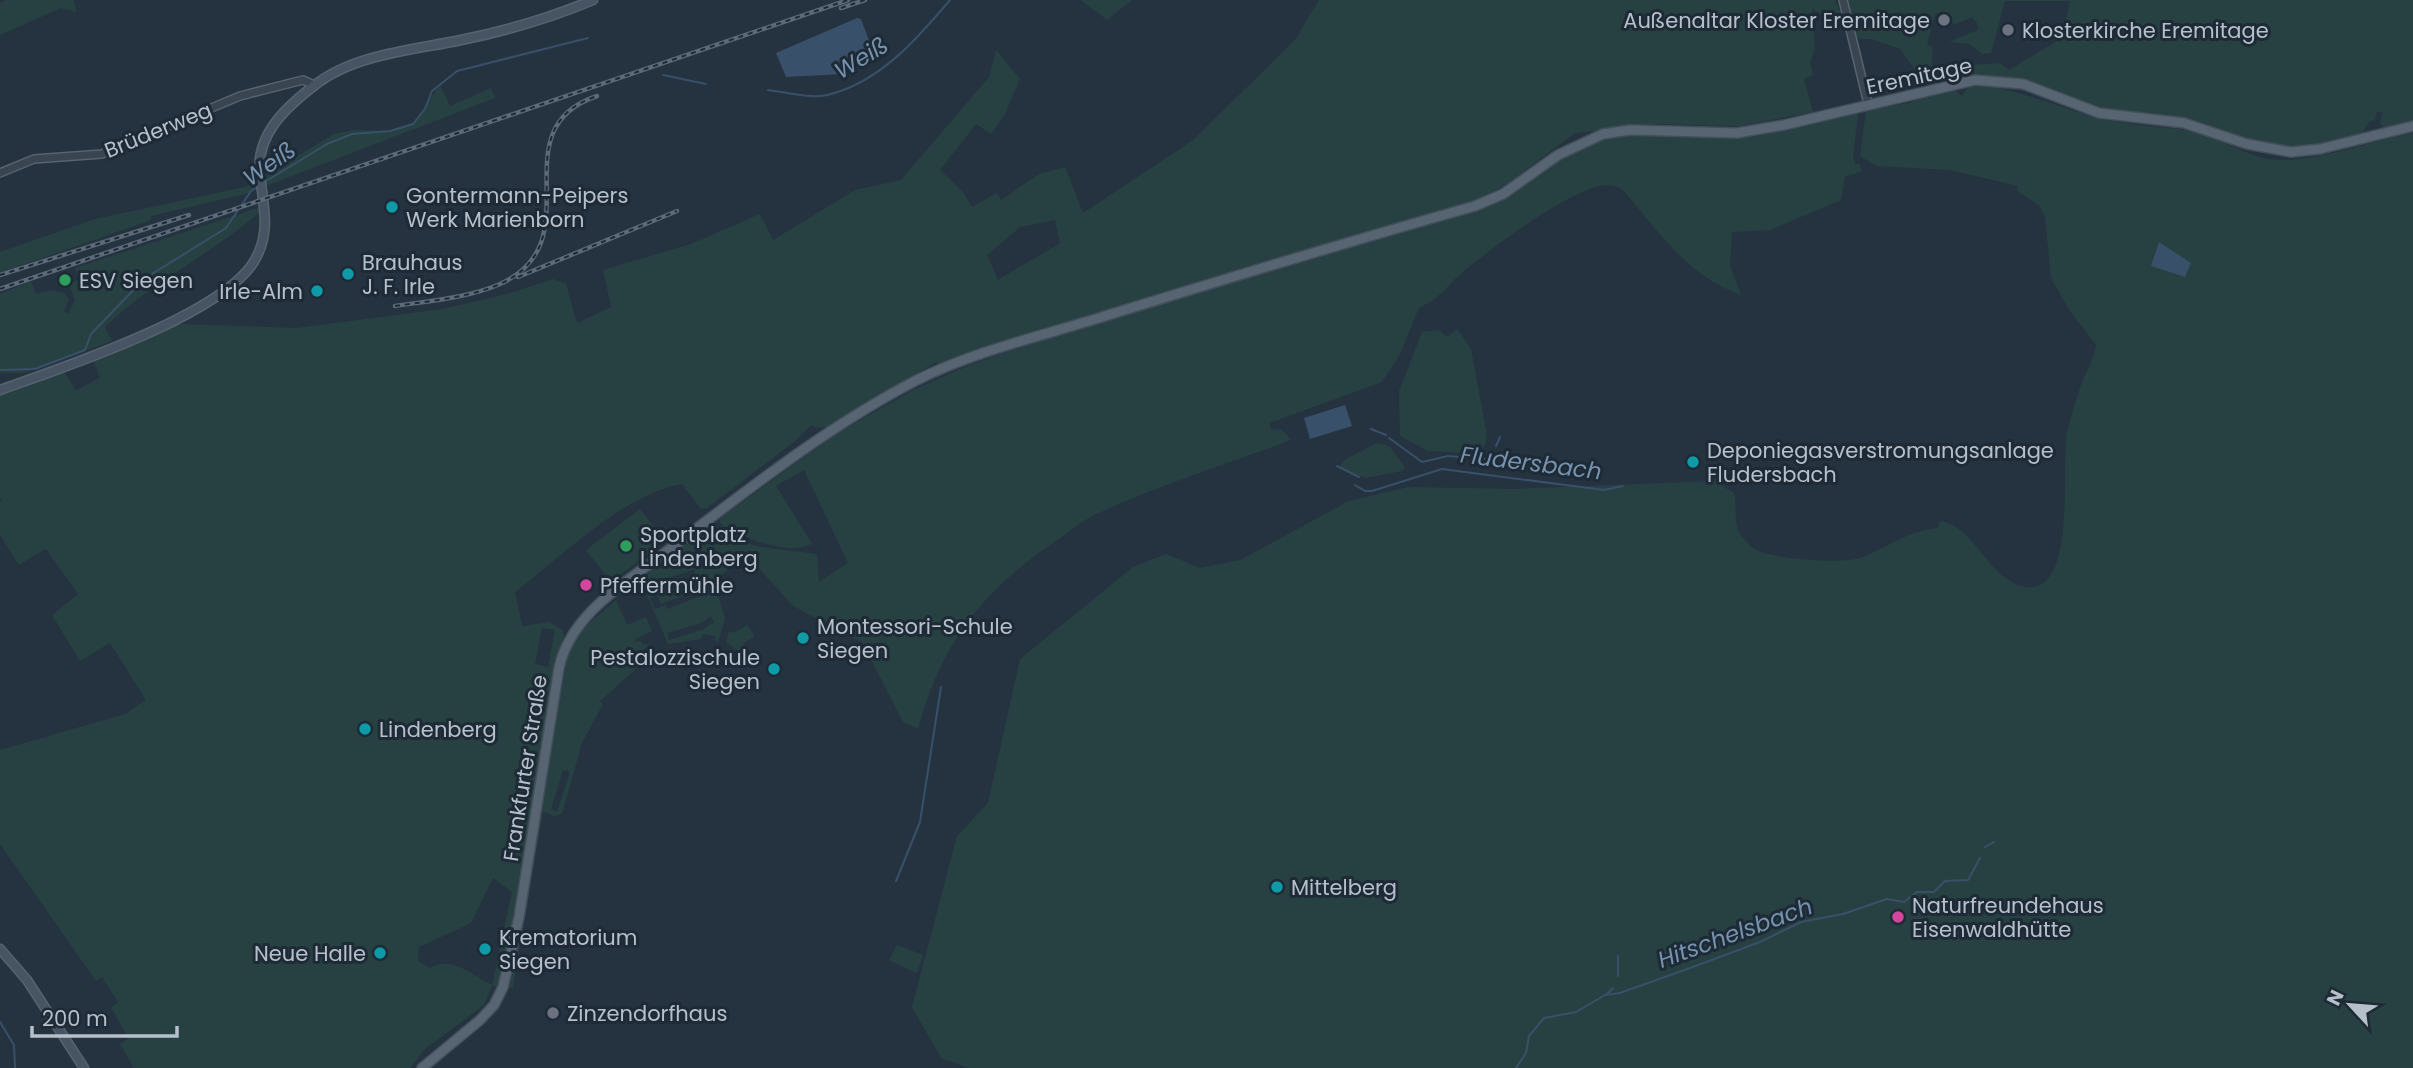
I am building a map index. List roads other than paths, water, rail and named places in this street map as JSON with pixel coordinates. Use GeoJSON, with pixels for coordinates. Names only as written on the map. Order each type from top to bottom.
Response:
{"type":"FeatureCollection","features":[{"type":"Feature","properties":{"kind":"main road"},"geometry":{"type":"LineString","coordinates":[[0,390],[121,345],[214,299],[235,285],[250,269],[263,242],[266,220],[260,178],[260,154],[267,133],[314,85],[359,63],[522,26],[593,0]]}},
{"type":"Feature","properties":{"kind":"main road","name":"Eremitage"},"geometry":{"type":"LineString","coordinates":[[721,510],[808,445],[856,414],[918,380],[979,355],[1216,281],[1475,206],[1503,194],[1568,149],[1603,134],[1630,130],[1737,133],[1843,111],[1956,82],[2002,80],[2023,84],[2099,113],[2184,123],[2266,150],[2291,152],[2320,149],[2413,126]]}},
{"type":"Feature","properties":{"kind":"main road","name":"Frankfurter Straße"},"geometry":{"type":"LineString","coordinates":[[422,1068],[480,1020],[494,1005],[503,987],[519,916],[559,668],[569,639],[592,610],[721,510]]}},
{"type":"Feature","properties":{"kind":"main road"},"geometry":{"type":"LineString","coordinates":[[0,949],[27,981],[84,1068]]}},
{"type":"Feature","properties":{"kind":"street"},"geometry":{"type":"LineString","coordinates":[[1843,0],[1867,104]]}},
{"type":"Feature","properties":{"kind":"street","name":"Brüderweg"},"geometry":{"type":"LineString","coordinates":[[0,173],[34,159],[102,154],[240,96],[299,80],[314,85]]}},
{"type":"Feature","properties":{"kind":"water"},"geometry":{"type":"Polygon","coordinates":[[[857,18],[861,19],[873,51],[868,63],[843,74],[786,77],[776,53],[857,18]]]}},
{"type":"Feature","properties":{"kind":"water"},"geometry":{"type":"Polygon","coordinates":[[[2159,242],[2191,263],[2185,277],[2151,266],[2159,242]]]}},
{"type":"Feature","properties":{"kind":"water"},"geometry":{"type":"Polygon","coordinates":[[[1345,405],[1352,426],[1310,439],[1304,418],[1345,405]]]}},
{"type":"Feature","properties":{"kind":"waterway","name":"Weiß"},"geometry":{"type":"LineString","coordinates":[[768,90],[820,96],[864,81],[896,58],[950,0]]}},
{"type":"Feature","properties":{"kind":"waterway","name":"Weiß"},"geometry":{"type":"LineString","coordinates":[[263,183],[327,144],[352,134],[390,131],[413,124],[425,109],[432,91],[457,71],[588,38]]}},
{"type":"Feature","properties":{"kind":"waterway","name":"Weiß"},"geometry":{"type":"LineString","coordinates":[[663,75],[706,84]]}},
{"type":"Feature","properties":{"kind":"waterway","name":"Weiß"},"geometry":{"type":"LineString","coordinates":[[0,370],[35,369],[85,350],[91,334],[144,279],[226,228],[251,191],[259,186]]}},
{"type":"Feature","properties":{"kind":"waterway"},"geometry":{"type":"LineString","coordinates":[[1371,429],[1386,435]]}},
{"type":"Feature","properties":{"kind":"waterway"},"geometry":{"type":"LineString","coordinates":[[1496,446],[1500,437]]}},
{"type":"Feature","properties":{"kind":"waterway"},"geometry":{"type":"LineString","coordinates":[[1389,438],[1422,462],[1448,456],[1485,459],[1493,452]]}},
{"type":"Feature","properties":{"kind":"waterway","name":"Fludersbach"},"geometry":{"type":"LineString","coordinates":[[1337,466],[1359,477]]}},
{"type":"Feature","properties":{"kind":"waterway","name":"Fludersbach"},"geometry":{"type":"LineString","coordinates":[[1355,485],[1365,491],[1372,491],[1442,469],[1604,490],[1623,486]]}},
{"type":"Feature","properties":{"kind":"waterway","name":"Fludersbach"},"geometry":{"type":"LineString","coordinates":[[896,881],[920,822],[941,687]]}},
{"type":"Feature","properties":{"kind":"waterway"},"geometry":{"type":"LineString","coordinates":[[1985,847],[1994,842]]}},
{"type":"Feature","properties":{"kind":"waterway","name":"Hitschelsbach"},"geometry":{"type":"LineString","coordinates":[[1516,1068],[1526,1053],[1529,1036],[1544,1018],[1576,1012],[1605,995],[1620,993],[1760,942],[1801,922],[1843,914],[1887,899],[1904,902],[1917,892],[1934,892],[1945,881],[1968,880],[1980,858]]}},
{"type":"Feature","properties":{"kind":"waterway"},"geometry":{"type":"LineString","coordinates":[[1618,956],[1618,976]]}},
{"type":"Feature","properties":{"kind":"waterway","name":"Hitschelsbach"},"geometry":{"type":"LineString","coordinates":[[1606,995],[1613,988]]}},
{"type":"Feature","properties":{"kind":"waterway","name":"Weiß"},"geometry":{"type":"LineString","coordinates":[[0,1022],[14,1045],[15,1068]]}},
{"type":"Feature","properties":{"kind":"railway"},"geometry":{"type":"LineString","coordinates":[[0,289],[848,0]]}},
{"type":"Feature","properties":{"kind":"railway"},"geometry":{"type":"LineString","coordinates":[[841,8],[865,0]]}},
{"type":"Feature","properties":{"kind":"railway"},"geometry":{"type":"LineString","coordinates":[[395,306],[488,289],[528,265],[541,241],[546,215],[547,159],[553,134],[568,112],[597,96]]}},
{"type":"Feature","properties":{"kind":"railway"},"geometry":{"type":"LineString","coordinates":[[518,277],[677,211]]}},
{"type":"Feature","properties":{"kind":"railway"},"geometry":{"type":"LineString","coordinates":[[0,275],[189,215]]}},
{"type":"Feature","properties":{"kind":"place","name":"Außenaltar Kloster Eremitage"},"geometry":{"type":"Point","coordinates":[1944,20]}},
{"type":"Feature","properties":{"kind":"place","name":"Klosterkirche Eremitage"},"geometry":{"type":"Point","coordinates":[2008,30]}},
{"type":"Feature","properties":{"kind":"place","name":"Gontermann-Peipers Werk Marienborn"},"geometry":{"type":"Point","coordinates":[392,207]}},
{"type":"Feature","properties":{"kind":"place","name":"Brauhaus J. F. Irle"},"geometry":{"type":"Point","coordinates":[348,274]}},
{"type":"Feature","properties":{"kind":"place","name":"ESV Siegen"},"geometry":{"type":"Point","coordinates":[65,280]}},
{"type":"Feature","properties":{"kind":"place","name":"Irle-Alm"},"geometry":{"type":"Point","coordinates":[317,291]}},
{"type":"Feature","properties":{"kind":"place","name":"Deponiegasverstromungsanlage Fludersbach"},"geometry":{"type":"Point","coordinates":[1693,462]}},
{"type":"Feature","properties":{"kind":"place","name":"Sportplatz Lindenberg"},"geometry":{"type":"Point","coordinates":[626,546]}},
{"type":"Feature","properties":{"kind":"place","name":"Pfeffermühle"},"geometry":{"type":"Point","coordinates":[586,585]}},
{"type":"Feature","properties":{"kind":"place","name":"Montessori-Schule Siegen"},"geometry":{"type":"Point","coordinates":[803,638]}},
{"type":"Feature","properties":{"kind":"place","name":"Pestalozzischule Siegen"},"geometry":{"type":"Point","coordinates":[774,669]}},
{"type":"Feature","properties":{"kind":"place","name":"Lindenberg"},"geometry":{"type":"Point","coordinates":[365,729]}},
{"type":"Feature","properties":{"kind":"place","name":"Mittelberg"},"geometry":{"type":"Point","coordinates":[1277,887]}},
{"type":"Feature","properties":{"kind":"place","name":"Naturfreundehaus Eisenwaldhütte"},"geometry":{"type":"Point","coordinates":[1898,917]}},
{"type":"Feature","properties":{"kind":"place","name":"Krematorium Siegen"},"geometry":{"type":"Point","coordinates":[485,949]}},
{"type":"Feature","properties":{"kind":"place","name":"Neue Halle"},"geometry":{"type":"Point","coordinates":[380,953]}},
{"type":"Feature","properties":{"kind":"place","name":"Zinzendorfhaus"},"geometry":{"type":"Point","coordinates":[553,1013]}}]}
